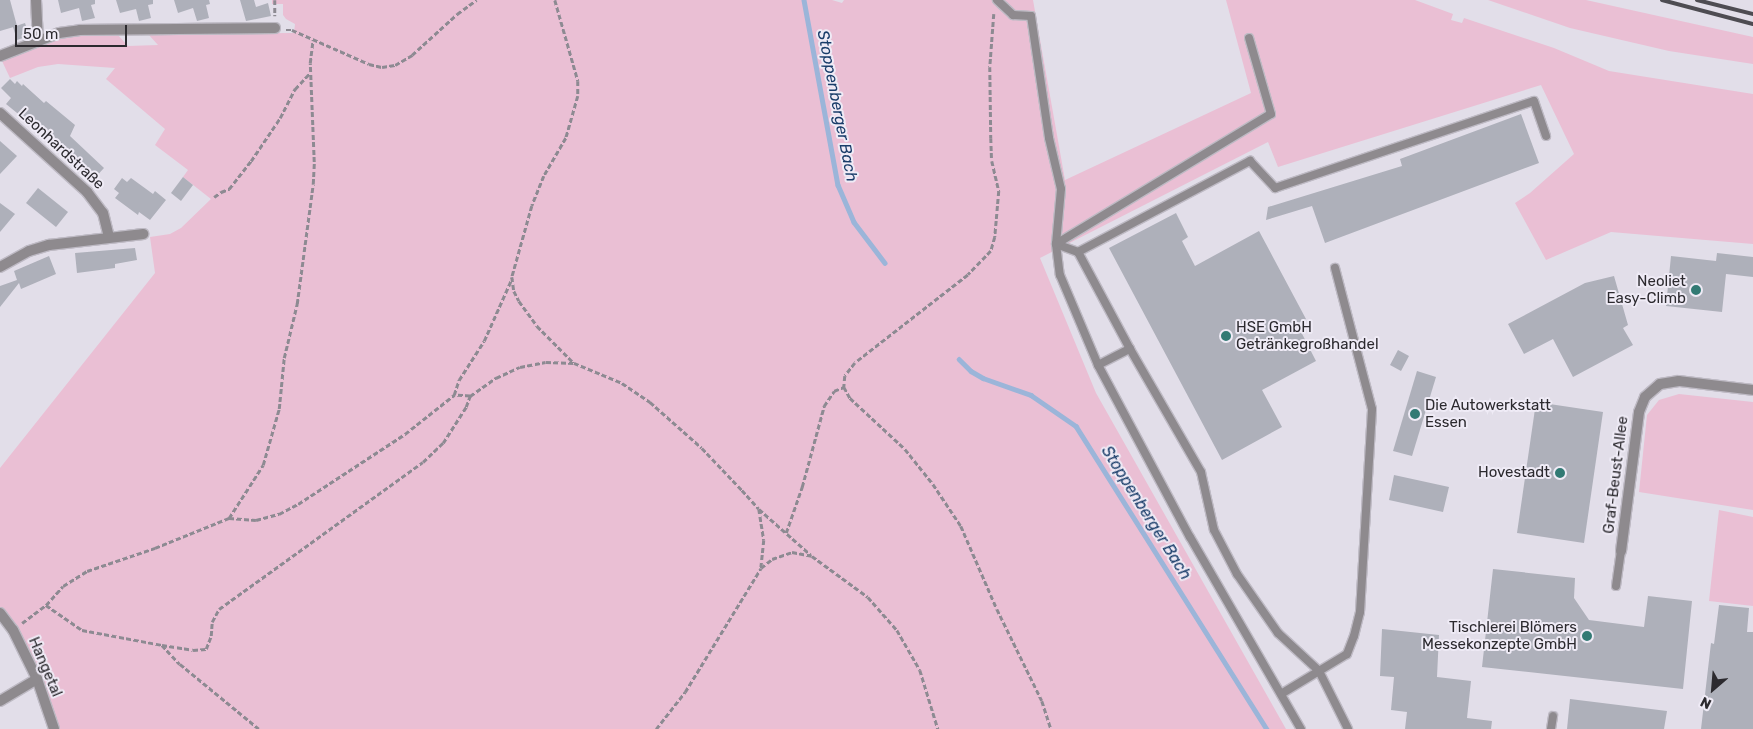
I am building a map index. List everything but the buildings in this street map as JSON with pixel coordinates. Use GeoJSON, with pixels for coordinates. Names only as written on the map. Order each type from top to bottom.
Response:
{"type":"FeatureCollection","features":[{"type":"Feature","properties":{"kind":"street"},"geometry":{"type":"LineString","coordinates":[[36,0],[38,40]]}},
{"type":"Feature","properties":{"kind":"street"},"geometry":{"type":"LineString","coordinates":[[0,56],[59,33],[80,30],[275,28]]}},
{"type":"Feature","properties":{"kind":"street","name":"Leonhardstraße"},"geometry":{"type":"LineString","coordinates":[[0,113],[87,192],[102,213],[109,237]]}},
{"type":"Feature","properties":{"kind":"street"},"geometry":{"type":"LineString","coordinates":[[0,267],[30,251],[49,245],[143,234]]}},
{"type":"Feature","properties":{"kind":"street","name":"Graf-Beust-Allee"},"geometry":{"type":"LineString","coordinates":[[1621,551],[1638,412],[1645,397],[1660,384],[1679,381],[1753,390]]}},
{"type":"Feature","properties":{"kind":"street","name":"Hangetal"},"geometry":{"type":"LineString","coordinates":[[2,618],[13,630],[37,679],[54,729]]}},
{"type":"Feature","properties":{"kind":"street"},"geometry":{"type":"LineString","coordinates":[[0,701],[37,679]]}},
{"type":"Feature","properties":{"kind":"lane"},"geometry":{"type":"LineString","coordinates":[[996,3],[1013,16],[1032,16],[1049,138],[1061,189],[1056,244],[1060,275],[1098,365],[1190,537],[1301,729]]}},
{"type":"Feature","properties":{"kind":"lane"},"geometry":{"type":"LineString","coordinates":[[1056,244],[1271,114],[1249,38]]}},
{"type":"Feature","properties":{"kind":"lane"},"geometry":{"type":"LineString","coordinates":[[1078,252],[1250,161],[1274,188],[1534,101],[1546,136]]}},
{"type":"Feature","properties":{"kind":"lane"},"geometry":{"type":"LineString","coordinates":[[1056,244],[1078,252],[1130,349],[1201,472],[1214,530],[1237,574],[1278,633],[1319,671],[1348,729]]}},
{"type":"Feature","properties":{"kind":"lane"},"geometry":{"type":"LineString","coordinates":[[1281,694],[1347,654],[1360,612],[1372,409],[1335,268]]}},
{"type":"Feature","properties":{"kind":"lane"},"geometry":{"type":"LineString","coordinates":[[1098,365],[1130,349]]}},
{"type":"Feature","properties":{"kind":"lane"},"geometry":{"type":"LineString","coordinates":[[1616,586],[1621,551]]}},
{"type":"Feature","properties":{"kind":"lane"},"geometry":{"type":"LineString","coordinates":[[1551,729],[1553,716]]}},
{"type":"Feature","properties":{"kind":"path"},"geometry":{"type":"LineString","coordinates":[[275,28],[292,30],[369,64],[382,67],[395,65],[412,55],[457,14],[476,0]]}},
{"type":"Feature","properties":{"kind":"path"},"geometry":{"type":"LineString","coordinates":[[13,630],[46,605],[63,586],[87,571],[155,548],[229,518],[268,519],[298,504],[405,434],[454,395],[459,380],[484,341],[512,277],[532,206],[544,176],[566,138],[578,96],[578,81],[554,0]]}},
{"type":"Feature","properties":{"kind":"path"},"geometry":{"type":"LineString","coordinates":[[996,3],[990,67],[991,138],[992,161],[999,191],[995,237],[990,251],[968,275],[855,363],[845,376],[844,387],[850,398],[904,449],[933,484],[961,526],[997,609],[1042,702],[1052,729]]}},
{"type":"Feature","properties":{"kind":"path"},"geometry":{"type":"LineString","coordinates":[[229,518],[263,465],[279,409],[284,358],[297,304],[313,184],[314,162],[310,73],[313,40]]}},
{"type":"Feature","properties":{"kind":"path"},"geometry":{"type":"LineString","coordinates":[[214,197],[220,192],[229,189],[246,168],[264,144],[295,89],[310,73]]}},
{"type":"Feature","properties":{"kind":"path"},"geometry":{"type":"LineString","coordinates":[[512,277],[514,291],[527,314],[574,363]]}},
{"type":"Feature","properties":{"kind":"path"},"geometry":{"type":"LineString","coordinates":[[46,605],[75,626],[88,632],[193,650],[206,649],[211,636],[212,622],[219,609],[423,462],[443,443],[466,407],[470,396],[496,378],[520,368],[546,362],[574,363],[622,383],[650,402],[702,448],[759,509],[786,534],[812,556],[868,597],[897,630],[920,670],[938,729]]}},
{"type":"Feature","properties":{"kind":"path"},"geometry":{"type":"LineString","coordinates":[[786,534],[802,488],[824,406],[834,391],[844,387]]}},
{"type":"Feature","properties":{"kind":"path"},"geometry":{"type":"LineString","coordinates":[[454,395],[470,396]]}},
{"type":"Feature","properties":{"kind":"path"},"geometry":{"type":"LineString","coordinates":[[759,509],[764,540],[761,568]]}},
{"type":"Feature","properties":{"kind":"path"},"geometry":{"type":"LineString","coordinates":[[656,729],[684,692],[761,568],[772,559],[792,552],[812,556]]}},
{"type":"Feature","properties":{"kind":"path"},"geometry":{"type":"LineString","coordinates":[[162,645],[180,664],[259,729]]}},
{"type":"Feature","properties":{"kind":"shaded area"},"geometry":{"type":"Polygon","coordinates":[[[272,0],[832,0],[842,3],[844,0],[1033,0],[1065,180],[1251,93],[1226,0],[1415,0],[1453,14],[1451,20],[1462,23],[1464,18],[1554,48],[1609,71],[1753,94],[1753,244],[1611,232],[1546,260],[1515,203],[1530,193],[1574,154],[1541,85],[1278,167],[1268,142],[1040,258],[1096,393],[1286,729],[56,729],[10,619],[0,608],[0,468],[155,273],[150,237],[170,234],[181,228],[211,199],[183,177],[188,170],[155,145],[165,129],[106,79],[115,68],[58,64],[38,67],[10,78],[2,61],[53,40],[78,35],[117,34],[128,46],[158,45],[148,34],[294,33],[295,24],[283,15],[283,4],[272,4],[272,0]]]}},
{"type":"Feature","properties":{"kind":"shaded area"},"geometry":{"type":"Polygon","coordinates":[[[1488,0],[1586,0],[1753,37],[1753,64],[1669,51],[1570,28],[1488,0]]]}},
{"type":"Feature","properties":{"kind":"shaded area"},"geometry":{"type":"Polygon","coordinates":[[[1679,394],[1753,402],[1753,510],[1639,492],[1647,415],[1659,400],[1679,394]]]}},
{"type":"Feature","properties":{"kind":"shaded area"},"geometry":{"type":"Polygon","coordinates":[[[1719,510],[1753,517],[1753,606],[1709,601],[1719,510]]]}},
{"type":"Feature","properties":{"kind":"waterway","name":"Stoppenberger Bach"},"geometry":{"type":"LineString","coordinates":[[804,0],[838,185],[854,222],[885,263]]}},
{"type":"Feature","properties":{"kind":"waterway","name":"Stoppenberger Bach"},"geometry":{"type":"LineString","coordinates":[[959,359],[971,371],[983,378],[1031,395],[1076,426],[1267,729]]}},
{"type":"Feature","properties":{"kind":"railway"},"geometry":{"type":"LineString","coordinates":[[1662,0],[1753,24]]}},
{"type":"Feature","properties":{"kind":"railway"},"geometry":{"type":"LineString","coordinates":[[1697,0],[1753,14]]}},
{"type":"Feature","properties":{"kind":"place","name":"Neoliet Easy-Climb"},"geometry":{"type":"Point","coordinates":[1696,290]}},
{"type":"Feature","properties":{"kind":"place","name":"HSE GmbH Getränkegroßhandel"},"geometry":{"type":"Point","coordinates":[1226,336]}},
{"type":"Feature","properties":{"kind":"place","name":"Die Autowerkstatt Essen"},"geometry":{"type":"Point","coordinates":[1415,414]}},
{"type":"Feature","properties":{"kind":"place","name":"Hovestadt"},"geometry":{"type":"Point","coordinates":[1560,473]}},
{"type":"Feature","properties":{"kind":"place","name":"Tischlerei Blömers Messekonzepte GmbH"},"geometry":{"type":"Point","coordinates":[1587,636]}}]}
